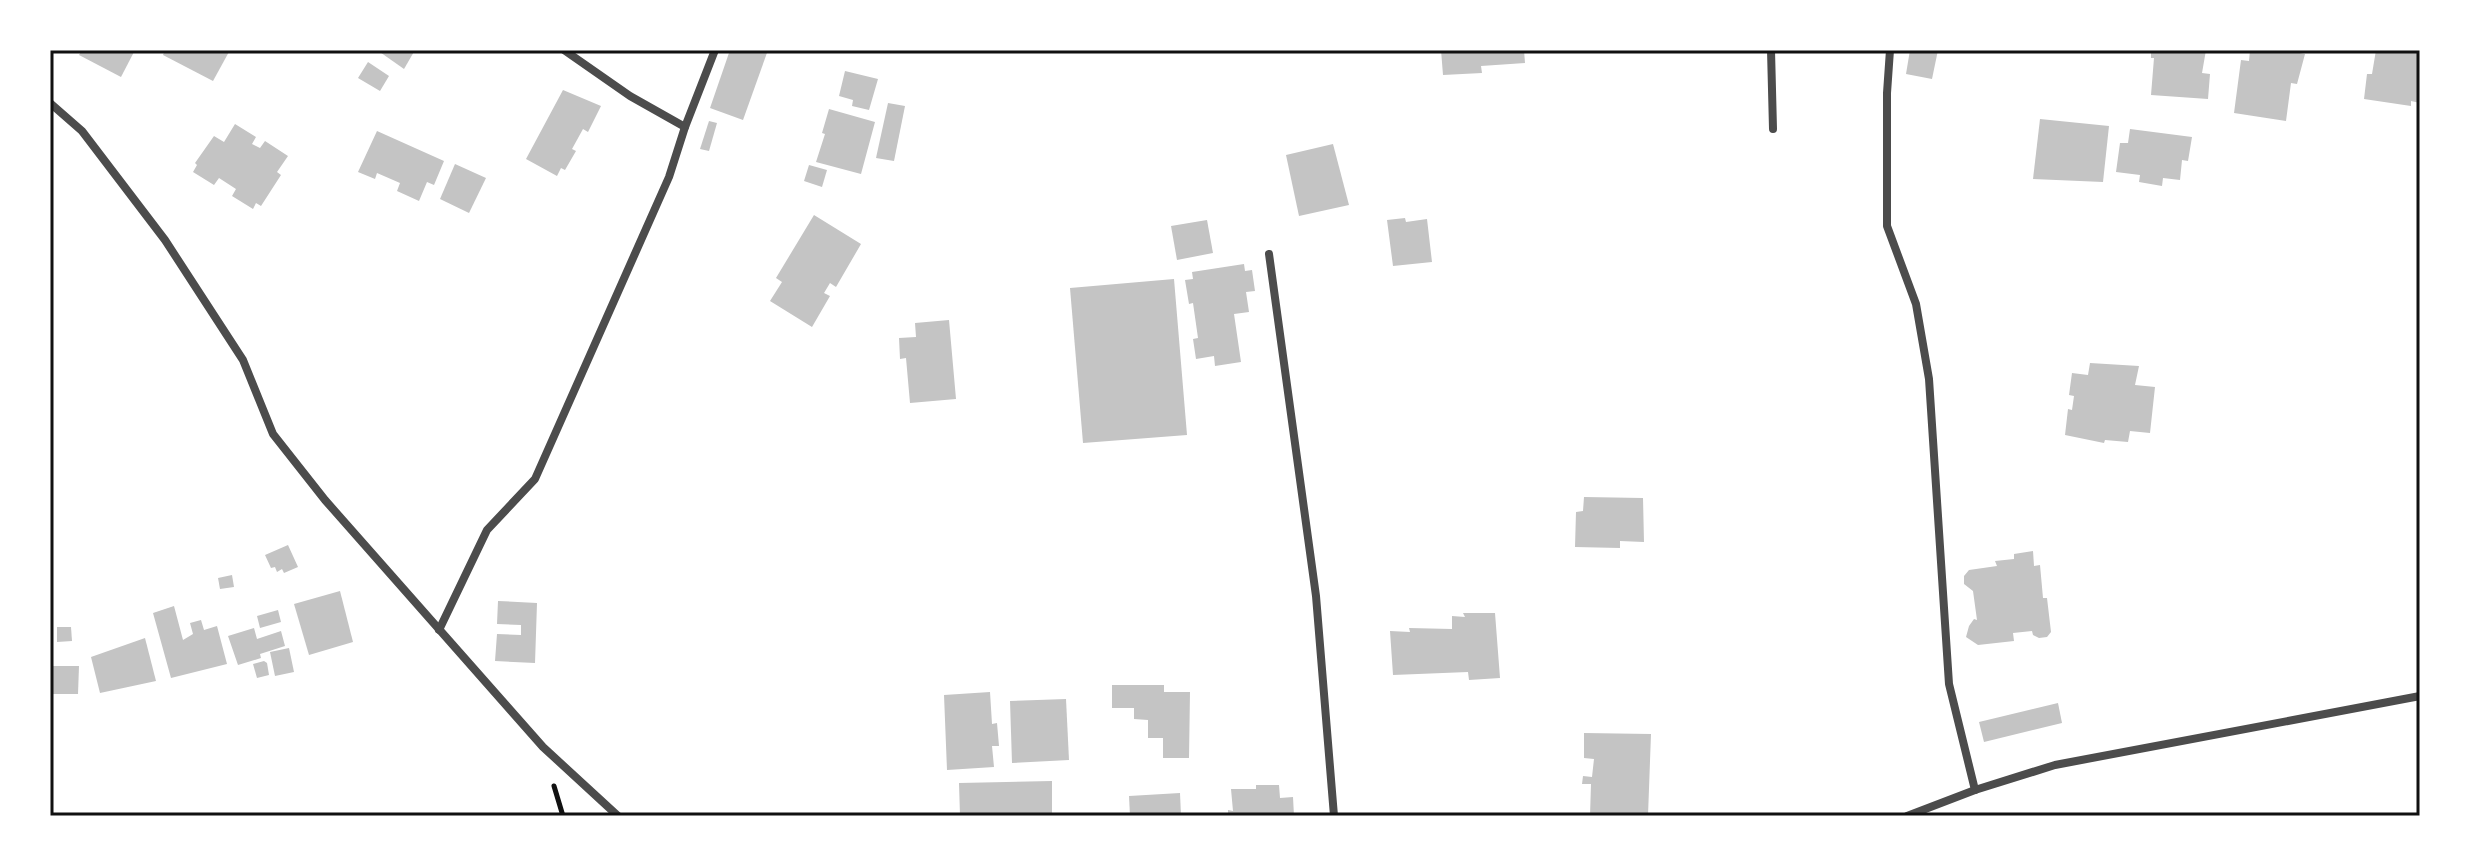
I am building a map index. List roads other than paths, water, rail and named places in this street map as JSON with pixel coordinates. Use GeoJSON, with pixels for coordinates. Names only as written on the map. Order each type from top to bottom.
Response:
{"type":"FeatureCollection","features":[{"type":"Feature","properties":{"kind":"street"},"geometry":{"type":"LineString","coordinates":[[564,50],[630,96],[685,127]]}},
{"type":"Feature","properties":{"kind":"street"},"geometry":{"type":"LineString","coordinates":[[439,630],[487,530],[535,479],[669,177],[715,50]]}},
{"type":"Feature","properties":{"kind":"street"},"geometry":{"type":"LineString","coordinates":[[1771,50],[1773,129]]}},
{"type":"Feature","properties":{"kind":"street"},"geometry":{"type":"LineString","coordinates":[[1890,50],[1887,226],[1916,304],[1929,379],[1949,684],[1975,790]]}},
{"type":"Feature","properties":{"kind":"street"},"geometry":{"type":"LineString","coordinates":[[50,103],[82,131],[165,240],[243,360],[273,434],[325,500],[543,747],[618,816]]}},
{"type":"Feature","properties":{"kind":"street"},"geometry":{"type":"LineString","coordinates":[[1269,254],[1316,596],[1334,816]]}},
{"type":"Feature","properties":{"kind":"street"},"geometry":{"type":"LineString","coordinates":[[1907,816],[1975,790],[2055,765],[2420,696]]}}]}
